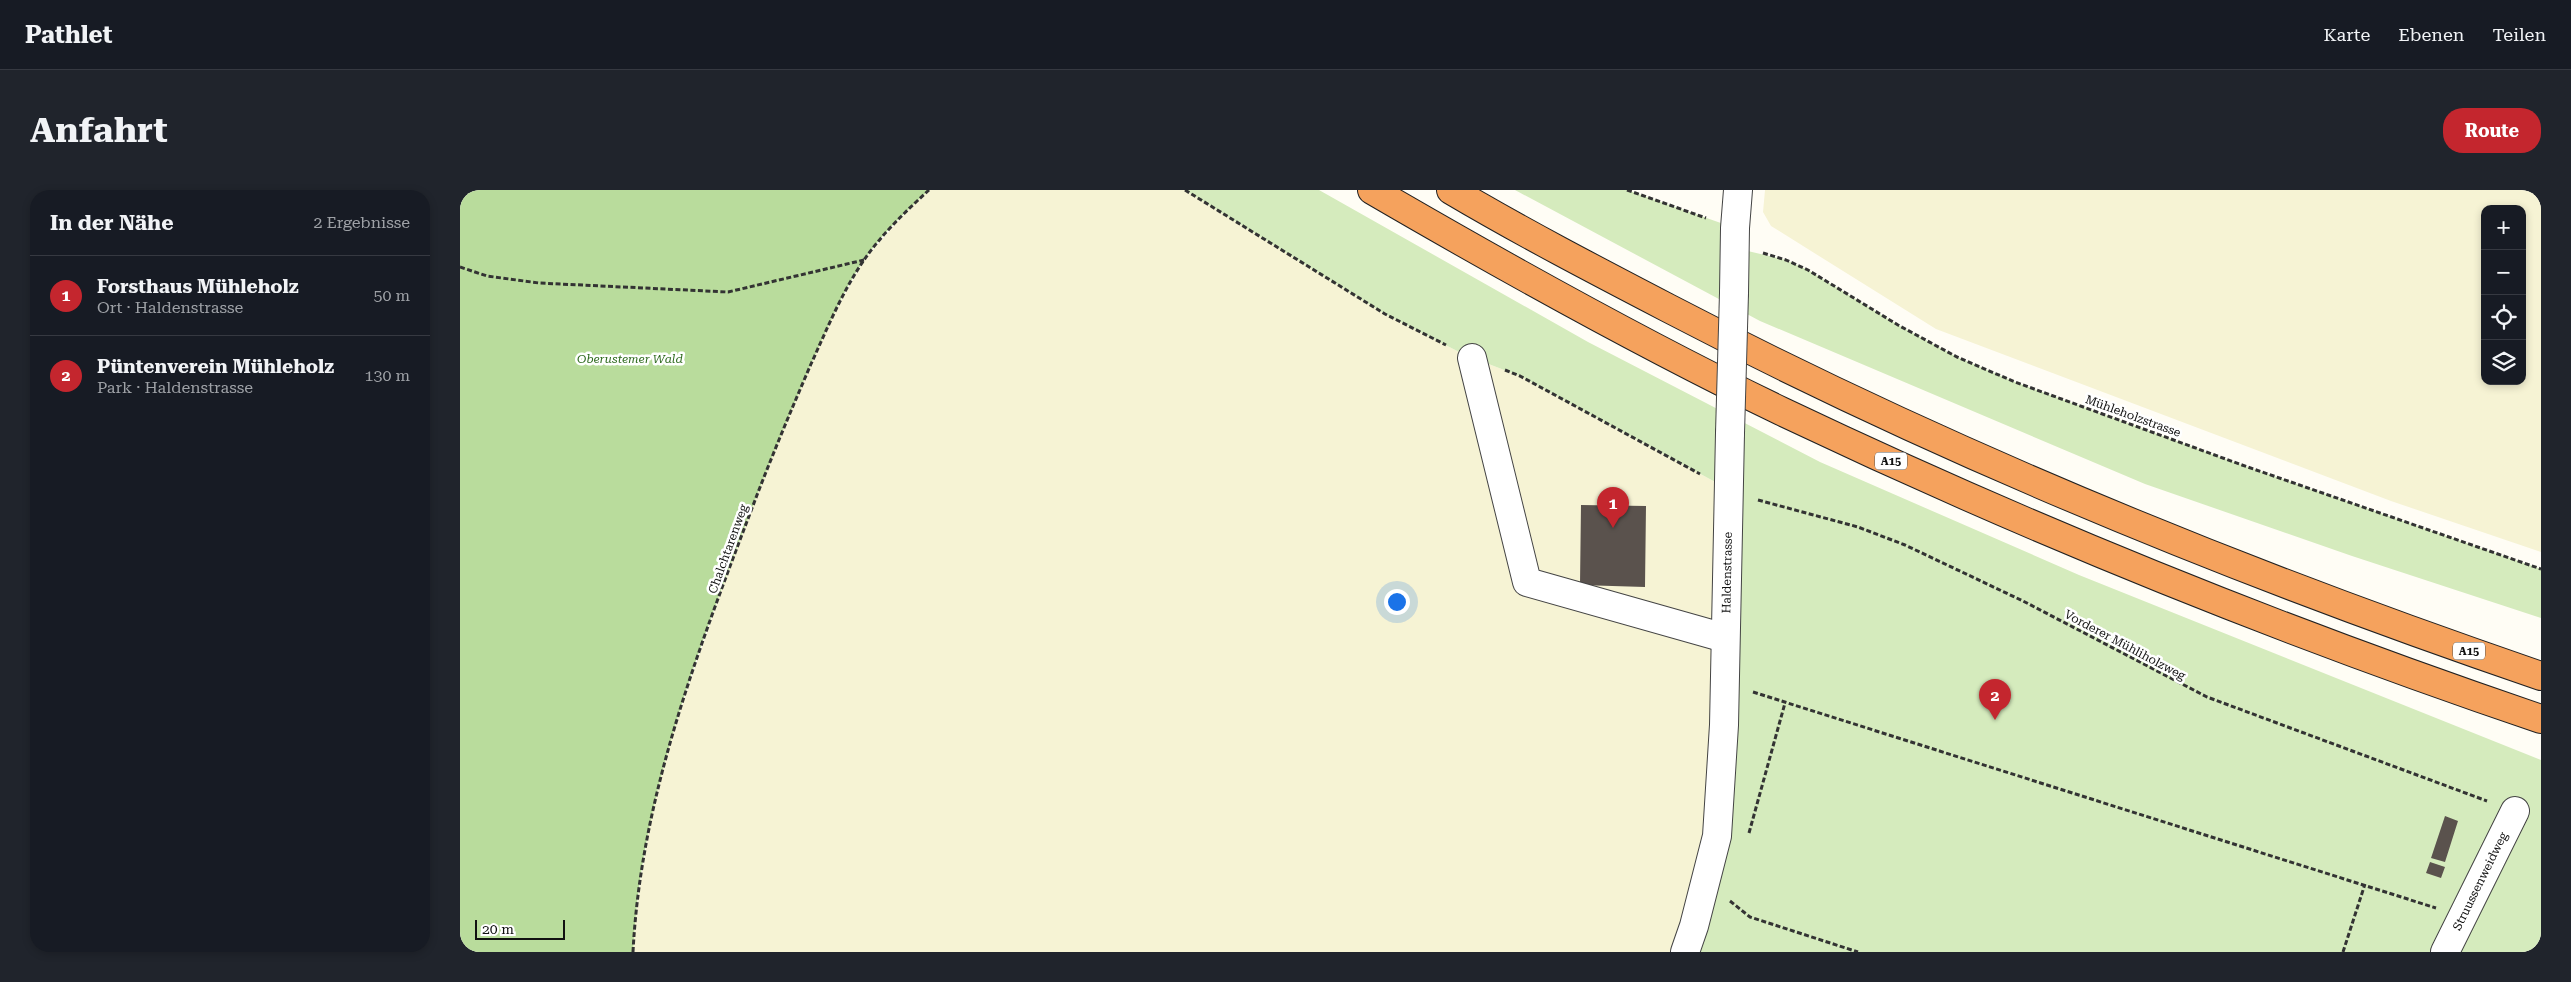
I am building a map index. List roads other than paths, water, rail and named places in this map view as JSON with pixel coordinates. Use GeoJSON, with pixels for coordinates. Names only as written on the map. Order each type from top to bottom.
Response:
{"type":"FeatureCollection","features":[{"type":"Feature","properties":{"kind":"highway","name":"A15"},"geometry":{"type":"LineString","coordinates":[[1372,190],[1613,324],[1778,409],[1951,489],[2106,557],[2238,610],[2415,676],[2541,719]]}},
{"type":"Feature","properties":{"kind":"highway","name":"A15"},"geometry":{"type":"LineString","coordinates":[[1451,190],[1605,275],[1751,351],[1947,444],[2123,520],[2250,571],[2398,626],[2541,676]]}},
{"type":"Feature","properties":{"kind":"street","name":"Haldenstrasse"},"geometry":{"type":"LineString","coordinates":[[1684,952],[1694,926],[1717,836],[1725,682],[1735,238],[1738,190]]}},
{"type":"Feature","properties":{"kind":"street"},"geometry":{"type":"LineString","coordinates":[[1472,358],[1527,582],[1725,638]]}},
{"type":"Feature","properties":{"kind":"street","name":"Struussenweidweg"},"geometry":{"type":"LineString","coordinates":[[2445,952],[2515,811]]}},
{"type":"Feature","properties":{"kind":"place","name":"Forsthaus Mühleholz"},"geometry":{"type":"Point","coordinates":[1613,528]}},
{"type":"Feature","properties":{"kind":"place","name":"Püntenverein Mühleholz"},"geometry":{"type":"Point","coordinates":[1995,720]}},
{"type":"Feature","properties":{"kind":"park label","name":"Oberustemer Wald"},"geometry":{"type":"Point","coordinates":[630,359]}}]}
